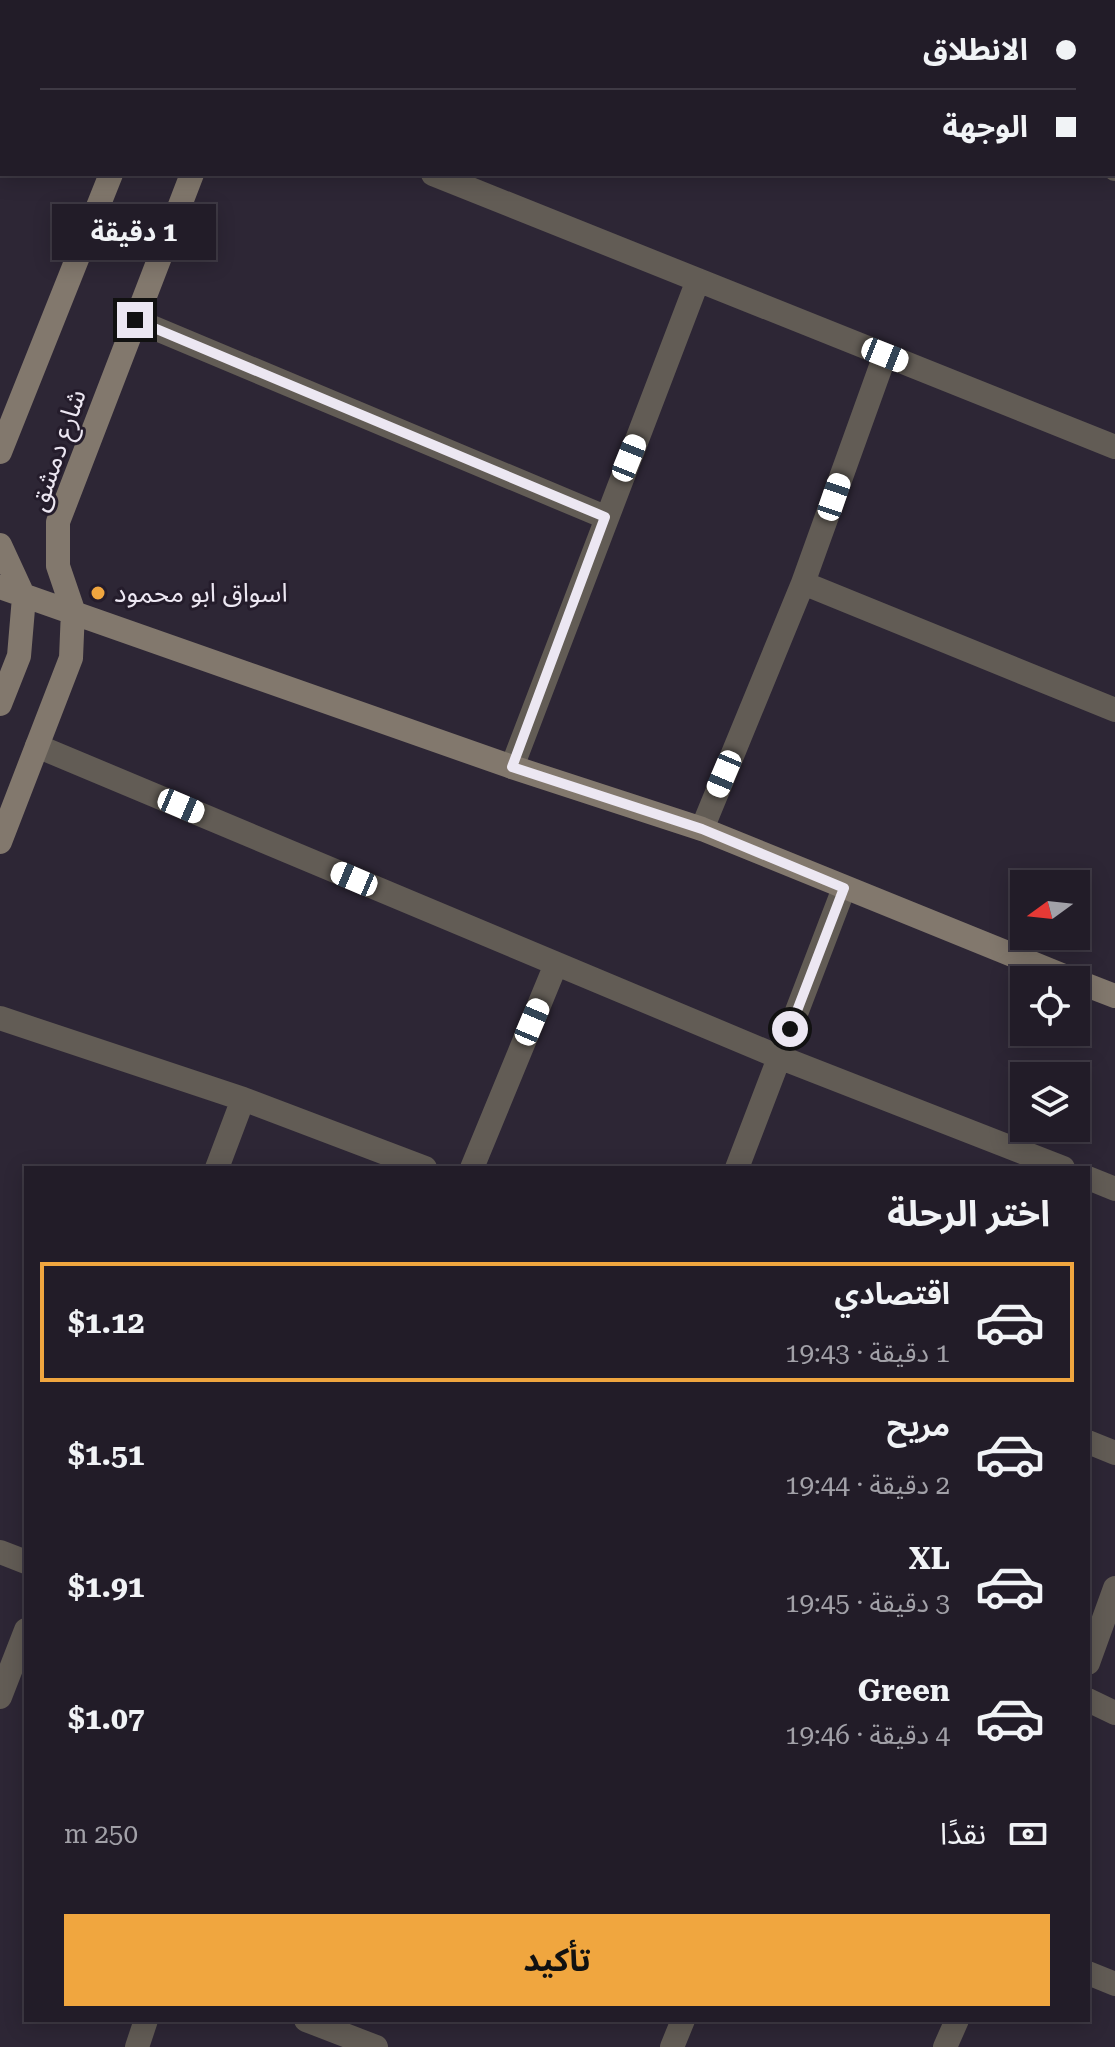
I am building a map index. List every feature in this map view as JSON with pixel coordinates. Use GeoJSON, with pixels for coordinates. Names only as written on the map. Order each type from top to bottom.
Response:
{"type":"FeatureCollection","features":[{"type":"Feature","properties":{"kind":"street","name":"شارع دمشق"},"geometry":{"type":"LineString","coordinates":[[0,452],[110,176]]}},
{"type":"Feature","properties":{"kind":"street","name":"شارع دمشق"},"geometry":{"type":"LineString","coordinates":[[0,842],[71,658],[73,610],[58,566],[58,522],[191,176]]}},
{"type":"Feature","properties":{"kind":"street"},"geometry":{"type":"LineString","coordinates":[[443,176],[473,182],[698,280],[1115,447]]}},
{"type":"Feature","properties":{"kind":"street"},"geometry":{"type":"LineString","coordinates":[[512,767],[698,280]]}},
{"type":"Feature","properties":{"kind":"street"},"geometry":{"type":"LineString","coordinates":[[135,320],[605,517]]}},
{"type":"Feature","properties":{"kind":"street"},"geometry":{"type":"LineString","coordinates":[[702,829],[803,583],[885,355]]}},
{"type":"Feature","properties":{"kind":"street"},"geometry":{"type":"LineString","coordinates":[[0,545],[24,597],[19,656],[0,704]]}},
{"type":"Feature","properties":{"kind":"street"},"geometry":{"type":"LineString","coordinates":[[803,583],[1115,710]]}},
{"type":"Feature","properties":{"kind":"street"},"geometry":{"type":"LineString","coordinates":[[0,587],[73,610],[512,767],[702,829],[1040,966]]}},
{"type":"Feature","properties":{"kind":"street"},"geometry":{"type":"LineString","coordinates":[[37,746],[779,1057],[1058,1166]]}},
{"type":"Feature","properties":{"kind":"street"},"geometry":{"type":"LineString","coordinates":[[738,1166],[844,888]]}},
{"type":"Feature","properties":{"kind":"street"},"geometry":{"type":"LineString","coordinates":[[473,1166],[556,964]]}},
{"type":"Feature","properties":{"kind":"street"},"geometry":{"type":"LineString","coordinates":[[1090,986],[1115,996]]}},
{"type":"Feature","properties":{"kind":"street"},"geometry":{"type":"LineString","coordinates":[[0,1018],[243,1099],[420,1166]]}},
{"type":"Feature","properties":{"kind":"street"},"geometry":{"type":"LineString","coordinates":[[218,1166],[243,1099]]}},
{"type":"Feature","properties":{"kind":"street"},"geometry":{"type":"LineString","coordinates":[[1090,1179],[1115,1189]]}},
{"type":"Feature","properties":{"kind":"street"},"geometry":{"type":"LineString","coordinates":[[1090,1443],[1115,1453]]}},
{"type":"Feature","properties":{"kind":"street"},"geometry":{"type":"LineString","coordinates":[[0,1552],[24,1561]]}},
{"type":"Feature","properties":{"kind":"street"},"geometry":{"type":"LineString","coordinates":[[1090,1657],[1115,1588]]}},
{"type":"Feature","properties":{"kind":"street"},"geometry":{"type":"LineString","coordinates":[[0,1697],[24,1642]]}},
{"type":"Feature","properties":{"kind":"street"},"geometry":{"type":"LineString","coordinates":[[1090,1701],[1115,1713]]}},
{"type":"Feature","properties":{"kind":"street"},"geometry":{"type":"LineString","coordinates":[[1090,1974],[1115,1984]]}},
{"type":"Feature","properties":{"kind":"street"},"geometry":{"type":"LineString","coordinates":[[137,2047],[145,2022]]}},
{"type":"Feature","properties":{"kind":"street"},"geometry":{"type":"LineString","coordinates":[[320,2022],[376,2047]]}},
{"type":"Feature","properties":{"kind":"street"},"geometry":{"type":"LineString","coordinates":[[672,2047],[682,2022]]}},
{"type":"Feature","properties":{"kind":"street"},"geometry":{"type":"LineString","coordinates":[[945,2047],[956,2022]]}},
{"type":"Feature","properties":{"kind":"place","name":"اسواق ابو محمود"},"geometry":{"type":"Point","coordinates":[98,593]}},
{"type":"Feature","properties":{"kind":"route"},"geometry":{"type":"LineString","coordinates":[[135,320],[605,517],[512,767],[702,829],[844,888],[790,1029]]}}]}
